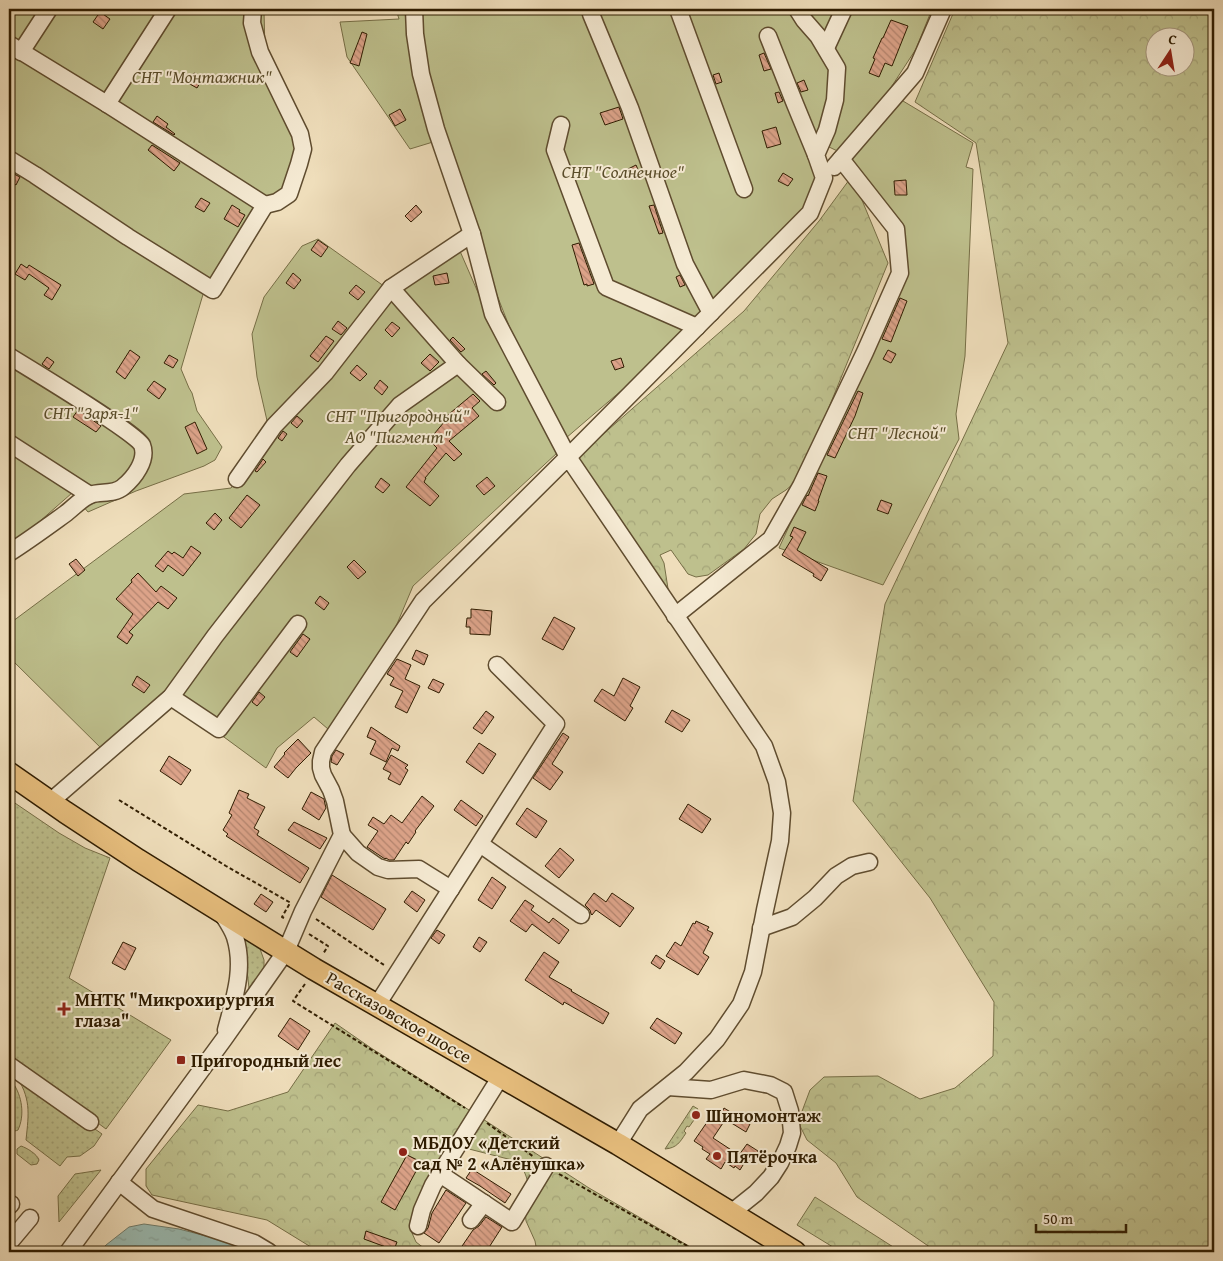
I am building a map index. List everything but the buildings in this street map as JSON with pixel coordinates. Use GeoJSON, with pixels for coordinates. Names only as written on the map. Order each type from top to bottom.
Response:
{"type":"FeatureCollection","features":[{"type":"Feature","properties":{"kind":"main road","name":"Рассказовское шоссе"},"geometry":{"type":"LineString","coordinates":[[9,774],[138,860],[314,969],[618,1144],[795,1252]]}},
{"type":"Feature","properties":{"kind":"street"},"geometry":{"type":"LineString","coordinates":[[49,9],[15,48],[107,104],[265,205]]}},
{"type":"Feature","properties":{"kind":"street"},"geometry":{"type":"LineString","coordinates":[[107,104],[168,9]]}},
{"type":"Feature","properties":{"kind":"street"},"geometry":{"type":"LineString","coordinates":[[9,159],[213,290],[265,205],[278,202],[289,194],[303,149],[300,134],[260,52],[252,23],[253,9]]}},
{"type":"Feature","properties":{"kind":"street"},"geometry":{"type":"LineString","coordinates":[[414,9],[415,34],[431,111],[472,234],[493,314],[568,457],[764,746],[777,782],[782,812],[780,841],[761,928],[754,972],[741,1004],[717,1039],[686,1072],[640,1109],[618,1144]]}},
{"type":"Feature","properties":{"kind":"street"},"geometry":{"type":"LineString","coordinates":[[678,9],[744,189]]}},
{"type":"Feature","properties":{"kind":"street"},"geometry":{"type":"LineString","coordinates":[[797,9],[818,36],[837,68],[836,100],[827,130],[816,155]]}},
{"type":"Feature","properties":{"kind":"street"},"geometry":{"type":"LineString","coordinates":[[826,48],[844,9]]}},
{"type":"Feature","properties":{"kind":"street"},"geometry":{"type":"LineString","coordinates":[[451,889],[419,869],[401,871],[378,867],[358,852],[342,836],[335,801],[321,768],[320,761],[323,752],[423,601],[810,213],[824,178],[915,73],[943,9]]}},
{"type":"Feature","properties":{"kind":"street"},"geometry":{"type":"LineString","coordinates":[[591,14],[630,108],[685,264],[710,313]]}},
{"type":"Feature","properties":{"kind":"street"},"geometry":{"type":"LineString","coordinates":[[768,36],[824,178]]}},
{"type":"Feature","properties":{"kind":"street"},"geometry":{"type":"LineString","coordinates":[[561,125],[554,150],[606,286],[697,327]]}},
{"type":"Feature","properties":{"kind":"street"},"geometry":{"type":"LineString","coordinates":[[676,616],[771,539],[801,486],[865,352],[900,273],[896,229],[841,158]]}},
{"type":"Feature","properties":{"kind":"street"},"geometry":{"type":"LineString","coordinates":[[237,479],[274,426],[325,373],[392,288],[472,234]]}},
{"type":"Feature","properties":{"kind":"street"},"geometry":{"type":"LineString","coordinates":[[392,288],[458,364],[497,402]]}},
{"type":"Feature","properties":{"kind":"street"},"geometry":{"type":"LineString","coordinates":[[9,356],[121,426],[140,441],[144,453],[141,463],[130,480],[120,490],[90,495],[9,553]]}},
{"type":"Feature","properties":{"kind":"street"},"geometry":{"type":"LineString","coordinates":[[50,802],[171,697],[215,636],[348,464],[400,405],[458,364]]}},
{"type":"Feature","properties":{"kind":"street"},"geometry":{"type":"LineString","coordinates":[[9,442],[90,495]]}},
{"type":"Feature","properties":{"kind":"street"},"geometry":{"type":"LineString","coordinates":[[171,697],[219,729],[298,624]]}},
{"type":"Feature","properties":{"kind":"street"},"geometry":{"type":"LineString","coordinates":[[377,1005],[556,724],[497,665]]}},
{"type":"Feature","properties":{"kind":"street"},"geometry":{"type":"LineString","coordinates":[[68,1252],[224,1040],[286,951],[297,926],[296,907],[342,836]]}},
{"type":"Feature","properties":{"kind":"street"},"geometry":{"type":"LineString","coordinates":[[480,844],[581,914]]}},
{"type":"Feature","properties":{"kind":"street"},"geometry":{"type":"LineString","coordinates":[[761,928],[792,917],[815,898],[836,876],[852,866],[869,862]]}},
{"type":"Feature","properties":{"kind":"street"},"geometry":{"type":"LineString","coordinates":[[221,911],[234,935],[238,954],[239,975],[224,1040]]}},
{"type":"Feature","properties":{"kind":"street"},"geometry":{"type":"LineString","coordinates":[[9,1065],[90,1122]]}},
{"type":"Feature","properties":{"kind":"street"},"geometry":{"type":"LineString","coordinates":[[418,1226],[422,1210],[433,1185],[501,1076]]}},
{"type":"Feature","properties":{"kind":"street"},"geometry":{"type":"LineString","coordinates":[[668,1087],[711,1090],[744,1080],[770,1085],[784,1092],[790,1111],[792,1133],[788,1146],[771,1177],[756,1193],[730,1213]]}},
{"type":"Feature","properties":{"kind":"street"},"geometry":{"type":"LineString","coordinates":[[440,1174],[512,1222],[546,1166]]}},
{"type":"Feature","properties":{"kind":"street"},"geometry":{"type":"LineString","coordinates":[[119,1182],[153,1209],[254,1243],[269,1252]]}},
{"type":"Feature","properties":{"kind":"street"},"geometry":{"type":"LineString","coordinates":[[471,1220],[484,1202]]}},
{"type":"Feature","properties":{"kind":"street"},"geometry":{"type":"LineString","coordinates":[[9,1244],[30,1218]]}},
{"type":"Feature","properties":{"kind":"path"},"geometry":{"type":"LineString","coordinates":[[119,800],[296,907],[397,973]]}},
{"type":"Feature","properties":{"kind":"path"},"geometry":{"type":"LineString","coordinates":[[296,907],[282,917],[328,946],[293,1001],[477,1115],[546,1166],[698,1252]]}},
{"type":"Feature","properties":{"kind":"green space"},"geometry":{"type":"Polygon","coordinates":[[[9,9],[266,9],[264,12],[265,51],[304,137],[292,190],[276,198],[204,291],[181,369],[192,393],[197,411],[222,447],[215,460],[88,512],[72,493],[9,546],[9,9]]]}},
{"type":"Feature","properties":{"kind":"green space","name":"СНТ \"Солнечное\""},"geometry":{"type":"Polygon","coordinates":[[[396,9],[791,9],[822,55],[832,76],[817,171],[804,215],[706,318],[566,438],[515,341],[471,229],[446,138],[410,149],[347,57],[340,22],[399,19],[396,9]]]}},
{"type":"Feature","properties":{"kind":"green space","name":"СНТ \"Лесной\""},"geometry":{"type":"Polygon","coordinates":[[[807,9],[932,9],[916,49],[888,92],[973,143],[966,167],[973,169],[965,356],[956,414],[959,439],[883,585],[779,548],[901,289],[901,224],[857,170],[852,158],[827,146],[833,53],[807,9]]]}},
{"type":"Feature","properties":{"kind":"green space"},"geometry":{"type":"Polygon","coordinates":[[[955,9],[1214,9],[1214,1252],[937,1252],[857,1197],[836,1163],[807,1140],[798,1122],[810,1090],[824,1077],[878,1076],[920,1099],[955,1088],[993,1056],[994,1002],[930,898],[853,801],[885,604],[1008,343],[976,143],[915,102],[955,9]]]}},
{"type":"Feature","properties":{"kind":"green space"},"geometry":{"type":"Polygon","coordinates":[[[852,176],[888,263],[800,478],[772,499],[760,514],[756,534],[744,549],[708,575],[696,577],[688,574],[671,550],[660,555],[664,563],[669,595],[577,457],[744,311],[819,221],[852,176]]]}},
{"type":"Feature","properties":{"kind":"green space","name":"СНТ \"Пригородный\" АО \"Пигмент\""},"geometry":{"type":"Polygon","coordinates":[[[318,239],[388,289],[456,242],[504,352],[557,453],[413,586],[386,650],[363,685],[328,729],[314,717],[277,748],[266,768],[171,698],[111,758],[9,657],[9,624],[184,494],[231,488],[271,438],[257,377],[252,334],[264,297],[302,246],[318,239]]]}},
{"type":"Feature","properties":{"kind":"green space","name":"МНТК \"Микрохирургия глаза\""},"geometry":{"type":"Polygon","coordinates":[[[9,799],[59,833],[85,848],[110,858],[69,978],[171,1040],[106,1129],[9,1057],[9,799]]]}},
{"type":"Feature","properties":{"kind":"green space"},"geometry":{"type":"Polygon","coordinates":[[[243,936],[259,946],[264,960],[264,968],[249,988],[243,936]]]}},
{"type":"Feature","properties":{"kind":"green space"},"geometry":{"type":"Polygon","coordinates":[[[335,1023],[589,1188],[699,1252],[537,1252],[535,1241],[526,1221],[525,1210],[530,1189],[522,1166],[512,1160],[469,1149],[454,1143],[415,1222],[412,1233],[416,1242],[429,1252],[319,1252],[267,1220],[152,1195],[146,1186],[146,1169],[198,1105],[228,1111],[288,1092],[335,1023]],[[407,1155],[402,1165],[416,1172],[421,1162],[407,1155]],[[396,1175],[391,1185],[405,1192],[410,1183],[396,1175]]]}},
{"type":"Feature","properties":{"kind":"green space"},"geometry":{"type":"Polygon","coordinates":[[[16,1073],[102,1134],[94,1146],[80,1156],[67,1157],[60,1166],[26,1140],[28,1106],[24,1090],[16,1073]]]}},
{"type":"Feature","properties":{"kind":"green space"},"geometry":{"type":"Polygon","coordinates":[[[9,1082],[13,1083],[16,1088],[22,1106],[20,1124],[18,1130],[15,1131],[9,1128],[9,1082]]]}},
{"type":"Feature","properties":{"kind":"green space"},"geometry":{"type":"Polygon","coordinates":[[[693,1106],[698,1109],[692,1119],[694,1120],[684,1131],[686,1133],[675,1146],[665,1149],[693,1106]]]}},
{"type":"Feature","properties":{"kind":"green space"},"geometry":{"type":"Polygon","coordinates":[[[21,1146],[36,1156],[39,1160],[37,1164],[31,1165],[17,1154],[17,1149],[21,1146]]]}},
{"type":"Feature","properties":{"kind":"green space"},"geometry":{"type":"Polygon","coordinates":[[[101,1170],[59,1222],[58,1196],[75,1174],[101,1170]]]}},
{"type":"Feature","properties":{"kind":"green space"},"geometry":{"type":"Polygon","coordinates":[[[815,1197],[901,1252],[841,1252],[797,1225],[815,1197]]]}},
{"type":"Feature","properties":{"kind":"water"},"geometry":{"type":"Polygon","coordinates":[[[144,1224],[179,1229],[229,1242],[247,1252],[99,1252],[129,1227],[144,1224]]]}},
{"type":"Feature","properties":{"kind":"place","name":"МНТК \"Микрохирургия глаза\""},"geometry":{"type":"Point","coordinates":[64,1009]}},
{"type":"Feature","properties":{"kind":"place","name":"Пригородный лес"},"geometry":{"type":"Point","coordinates":[181,1060]}},
{"type":"Feature","properties":{"kind":"place","name":"Шиномонтаж"},"geometry":{"type":"Point","coordinates":[696,1115]}},
{"type":"Feature","properties":{"kind":"place","name":"МБДОУ «Детский сад № 2 «Алёнушка»"},"geometry":{"type":"Point","coordinates":[403,1152]}},
{"type":"Feature","properties":{"kind":"place","name":"Пятёрочка"},"geometry":{"type":"Point","coordinates":[717,1156]}},
{"type":"Feature","properties":{"kind":"park label","name":"СНТ \"Монтажник\""},"geometry":{"type":"Point","coordinates":[202,76]}},
{"type":"Feature","properties":{"kind":"park label","name":"СНТ \"Заря-1\""},"geometry":{"type":"Point","coordinates":[91,412]}}]}
